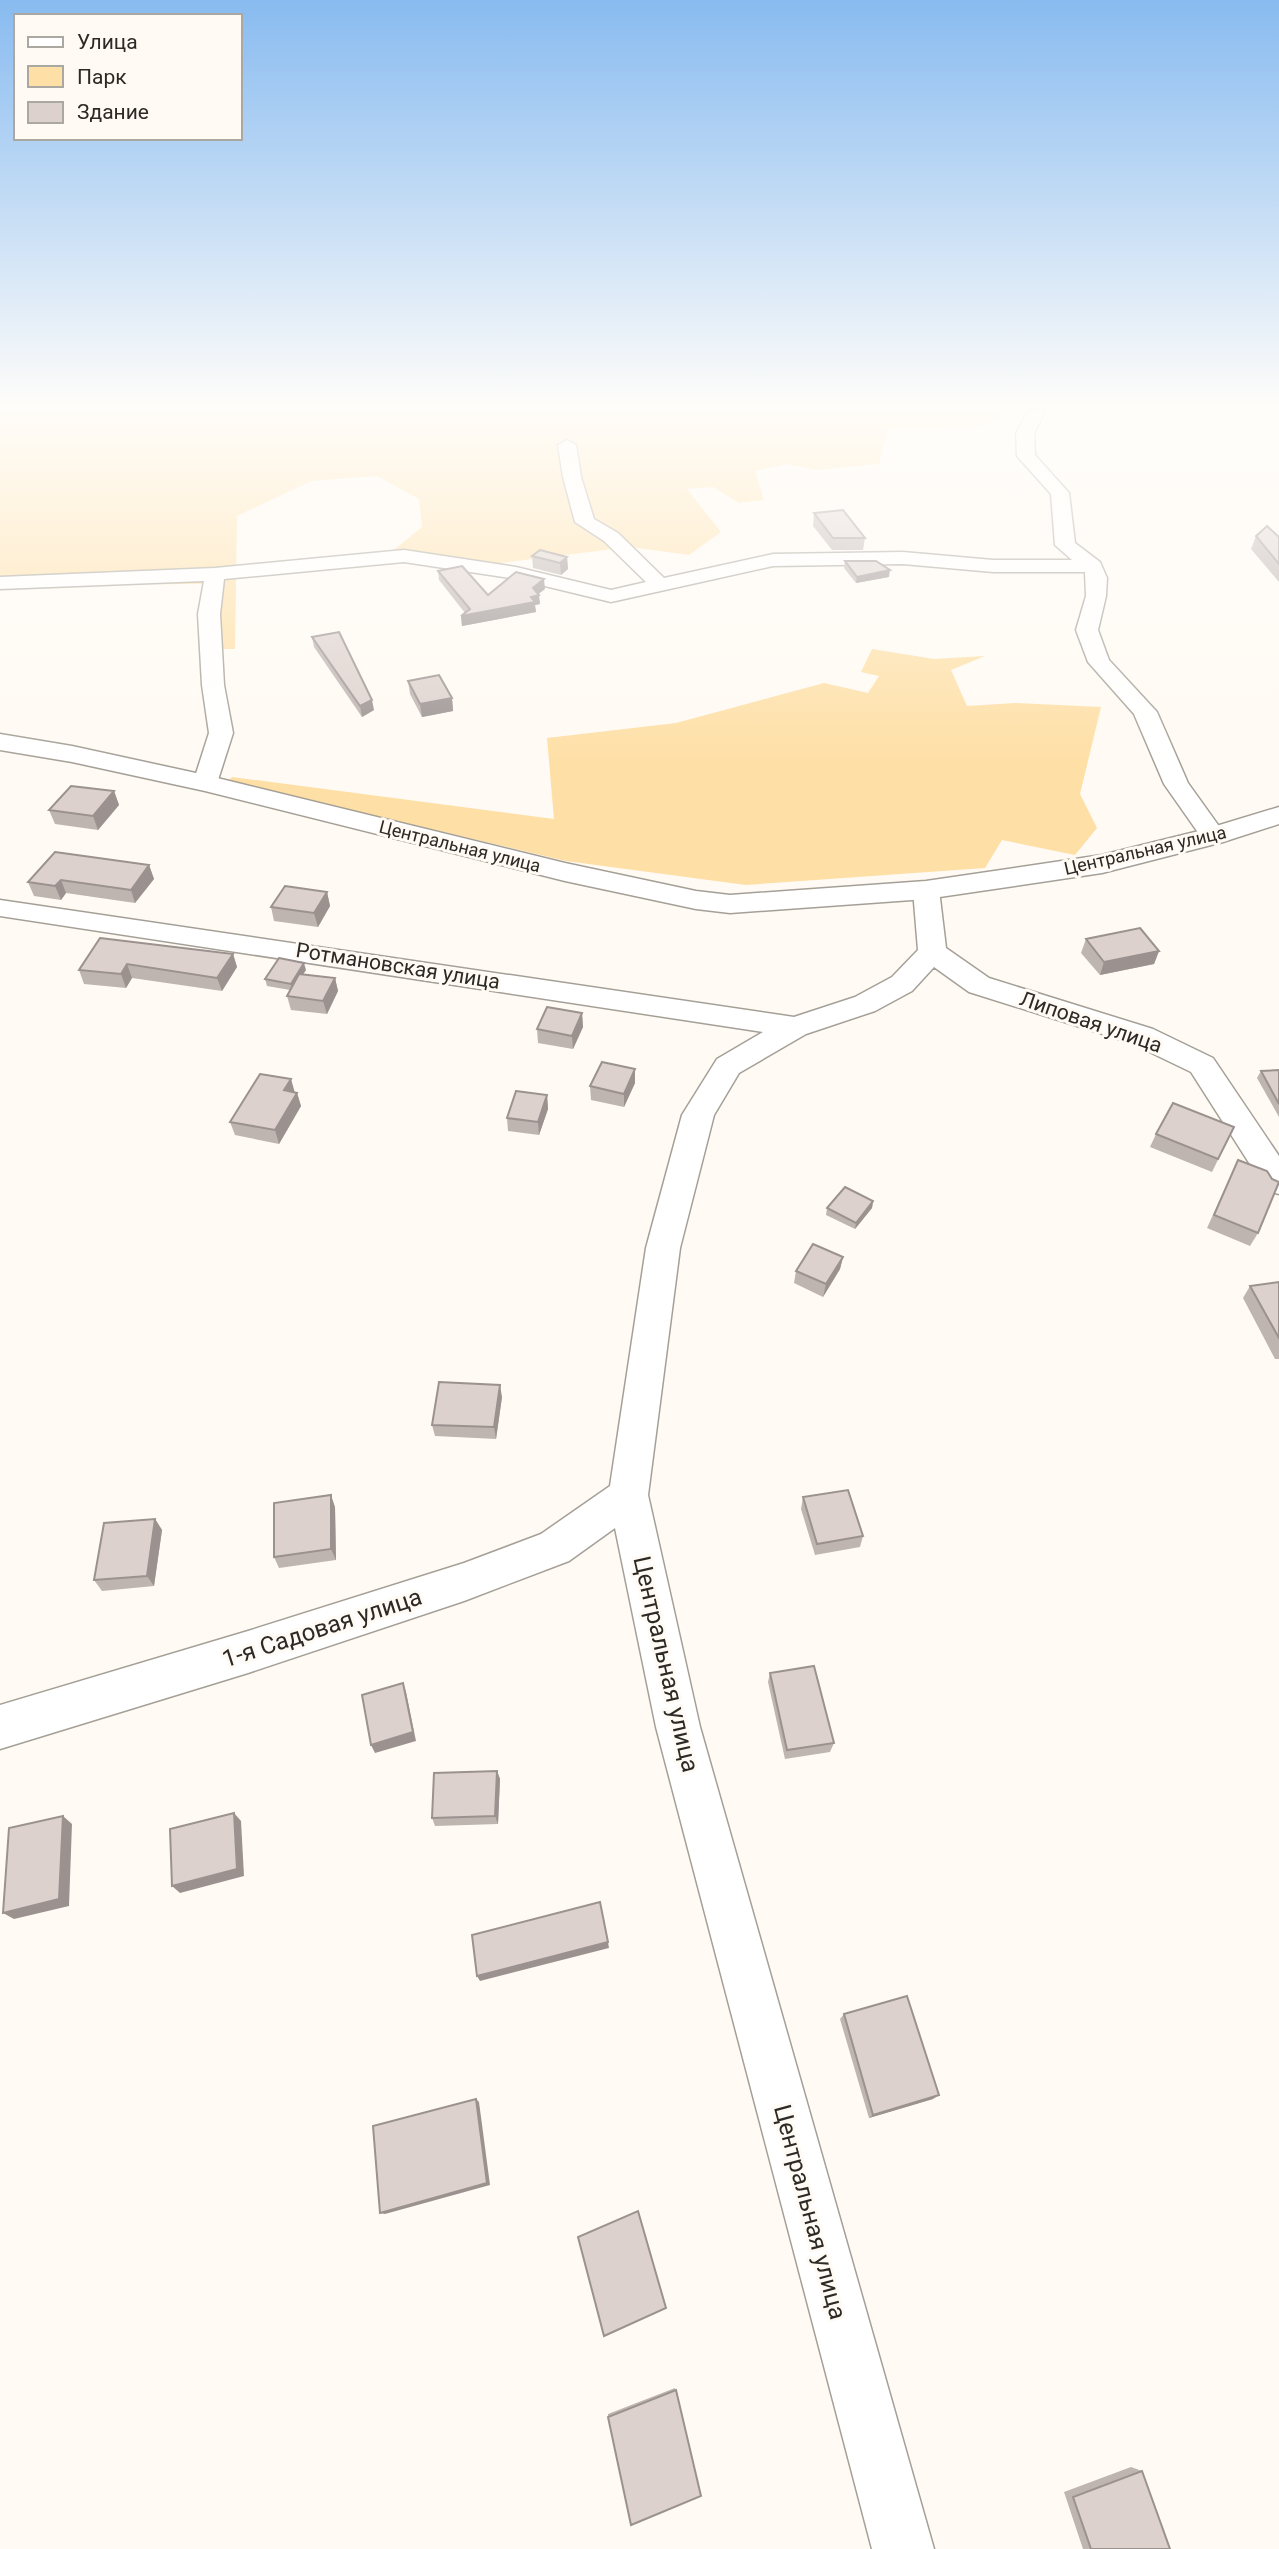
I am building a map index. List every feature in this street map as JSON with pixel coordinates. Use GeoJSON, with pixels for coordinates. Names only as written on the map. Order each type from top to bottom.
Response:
{"type":"FeatureCollection","features":[{"type":"Feature","properties":{"kind":"street"},"geometry":{"type":"LineString","coordinates":[[597,529],[611,537],[660,585]]}},
{"type":"Feature","properties":{"kind":"street"},"geometry":{"type":"LineString","coordinates":[[1063,529],[1065,545],[1093,566],[1097,578],[1097,596],[1087,630],[1099,662],[1145,712],[1176,784],[1213,836]]}},
{"type":"Feature","properties":{"kind":"street"},"geometry":{"type":"LineString","coordinates":[[0,583],[215,574],[404,556],[516,573],[611,596],[773,559],[903,558],[993,566],[1093,566]]}},
{"type":"Feature","properties":{"kind":"street"},"geometry":{"type":"LineString","coordinates":[[205,783],[221,733],[213,685],[209,614],[215,574]]}},
{"type":"Feature","properties":{"kind":"street","name":"Центральная улица"},"geometry":{"type":"LineString","coordinates":[[0,742],[72,754],[205,783],[565,872],[696,900],[730,904],[926,890],[1102,864],[1279,816]]}},
{"type":"Feature","properties":{"kind":"street"},"geometry":{"type":"LineString","coordinates":[[926,890],[932,952]]}},
{"type":"Feature","properties":{"kind":"street","name":"Ротмановская улица"},"geometry":{"type":"LineString","coordinates":[[0,908],[795,1027]]}},
{"type":"Feature","properties":{"kind":"street","name":"Центральная улица"},"geometry":{"type":"LineString","coordinates":[[903,2549],[678,1727],[628,1495],[663,1248],[698,1115],[728,1066],[795,1027],[865,1004],[902,984],[932,952]]}},
{"type":"Feature","properties":{"kind":"street","name":"Липовая улица"},"geometry":{"type":"LineString","coordinates":[[932,952],[979,985],[1142,1036],[1202,1065],[1279,1182]]}},
{"type":"Feature","properties":{"kind":"street","name":"1-я Садовая улица"},"geometry":{"type":"LineString","coordinates":[[0,1727],[248,1652],[475,1578],[555,1548],[628,1495]]}},
{"type":"Feature","properties":{"kind":"green space"},"geometry":{"type":"Polygon","coordinates":[[[0,529],[237,529],[235,649],[220,649],[203,584],[0,585],[0,529]]]}},
{"type":"Feature","properties":{"kind":"green space"},"geometry":{"type":"Polygon","coordinates":[[[420,529],[719,529],[721,532],[689,555],[630,547],[443,570],[391,552],[420,529]]]}},
{"type":"Feature","properties":{"kind":"green space"},"geometry":{"type":"Polygon","coordinates":[[[872,649],[934,659],[985,656],[951,670],[967,706],[1015,703],[1101,707],[1080,794],[1097,828],[1075,855],[1002,840],[985,868],[746,885],[566,861],[228,781],[232,777],[554,819],[547,738],[676,723],[824,683],[868,693],[879,676],[861,672],[872,649]]]}},
{"type":"Feature","properties":{"kind":"building"},"geometry":{"type":"Polygon","coordinates":[[[826,529],[858,529],[865,538],[833,538],[826,529]]]}},
{"type":"Feature","properties":{"kind":"building"},"geometry":{"type":"Polygon","coordinates":[[[1264,529],[1270,529],[1279,537],[1279,564],[1256,536],[1264,529]]]}},
{"type":"Feature","properties":{"kind":"building"},"geometry":{"type":"Polygon","coordinates":[[[540,550],[567,557],[560,563],[532,556],[540,550]]]}},
{"type":"Feature","properties":{"kind":"building"},"geometry":{"type":"Polygon","coordinates":[[[845,561],[876,561],[890,570],[857,577],[845,561]]]}},
{"type":"Feature","properties":{"kind":"building"},"geometry":{"type":"Polygon","coordinates":[[[462,566],[488,595],[516,572],[544,579],[533,588],[539,595],[531,597],[535,602],[461,616],[470,609],[438,571],[462,566]]]}},
{"type":"Feature","properties":{"kind":"building"},"geometry":{"type":"Polygon","coordinates":[[[339,632],[372,700],[360,706],[312,637],[339,632]]]}},
{"type":"Feature","properties":{"kind":"building"},"geometry":{"type":"Polygon","coordinates":[[[439,675],[452,698],[420,704],[408,681],[439,675]]]}},
{"type":"Feature","properties":{"kind":"building"},"geometry":{"type":"Polygon","coordinates":[[[71,786],[114,791],[93,816],[49,810],[71,786]]]}},
{"type":"Feature","properties":{"kind":"building"},"geometry":{"type":"Polygon","coordinates":[[[55,852],[149,865],[131,890],[61,880],[55,886],[28,882],[55,852]]]}},
{"type":"Feature","properties":{"kind":"building"},"geometry":{"type":"Polygon","coordinates":[[[285,886],[327,892],[314,913],[271,907],[285,886]]]}},
{"type":"Feature","properties":{"kind":"building"},"geometry":{"type":"Polygon","coordinates":[[[1140,928],[1159,951],[1104,962],[1086,939],[1140,928]]]}},
{"type":"Feature","properties":{"kind":"building"},"geometry":{"type":"Polygon","coordinates":[[[100,938],[233,954],[217,978],[127,964],[121,974],[79,970],[100,938]]]}},
{"type":"Feature","properties":{"kind":"building"},"geometry":{"type":"Polygon","coordinates":[[[279,958],[304,963],[291,984],[265,979],[279,958]]]}},
{"type":"Feature","properties":{"kind":"building"},"geometry":{"type":"Polygon","coordinates":[[[299,974],[335,978],[323,1001],[287,996],[299,974]]]}},
{"type":"Feature","properties":{"kind":"building"},"geometry":{"type":"Polygon","coordinates":[[[547,1007],[582,1013],[572,1036],[537,1029],[547,1007]]]}},
{"type":"Feature","properties":{"kind":"building"},"geometry":{"type":"Polygon","coordinates":[[[602,1062],[635,1069],[624,1094],[590,1086],[602,1062]]]}},
{"type":"Feature","properties":{"kind":"building"},"geometry":{"type":"Polygon","coordinates":[[[1279,1070],[1279,1104],[1261,1071],[1279,1070]]]}},
{"type":"Feature","properties":{"kind":"building"},"geometry":{"type":"Polygon","coordinates":[[[260,1074],[291,1079],[284,1090],[297,1093],[275,1130],[230,1122],[260,1074]]]}},
{"type":"Feature","properties":{"kind":"building"},"geometry":{"type":"Polygon","coordinates":[[[516,1091],[547,1095],[538,1122],[507,1118],[516,1091]]]}},
{"type":"Feature","properties":{"kind":"building"},"geometry":{"type":"Polygon","coordinates":[[[1173,1103],[1234,1127],[1218,1159],[1156,1134],[1173,1103]]]}},
{"type":"Feature","properties":{"kind":"building"},"geometry":{"type":"Polygon","coordinates":[[[1238,1160],[1267,1171],[1272,1179],[1279,1182],[1258,1233],[1214,1215],[1238,1160]]]}},
{"type":"Feature","properties":{"kind":"building"},"geometry":{"type":"Polygon","coordinates":[[[845,1187],[873,1201],[856,1223],[827,1208],[845,1187]]]}},
{"type":"Feature","properties":{"kind":"building"},"geometry":{"type":"Polygon","coordinates":[[[813,1244],[843,1257],[826,1284],[796,1271],[813,1244]]]}},
{"type":"Feature","properties":{"kind":"building"},"geometry":{"type":"Polygon","coordinates":[[[1279,1282],[1279,1338],[1250,1286],[1279,1282]]]}},
{"type":"Feature","properties":{"kind":"building"},"geometry":{"type":"Polygon","coordinates":[[[439,1382],[500,1385],[494,1427],[432,1425],[439,1382]]]}},
{"type":"Feature","properties":{"kind":"building"},"geometry":{"type":"Polygon","coordinates":[[[848,1490],[863,1536],[817,1544],[803,1497],[848,1490]]]}},
{"type":"Feature","properties":{"kind":"building"},"geometry":{"type":"Polygon","coordinates":[[[331,1495],[331,1549],[274,1557],[274,1503],[331,1495]]]}},
{"type":"Feature","properties":{"kind":"building"},"geometry":{"type":"Polygon","coordinates":[[[155,1519],[147,1576],[94,1580],[104,1523],[155,1519]]]}},
{"type":"Feature","properties":{"kind":"building"},"geometry":{"type":"Polygon","coordinates":[[[814,1666],[834,1743],[787,1750],[770,1673],[814,1666]]]}},
{"type":"Feature","properties":{"kind":"building"},"geometry":{"type":"Polygon","coordinates":[[[403,1683],[413,1732],[371,1745],[362,1695],[403,1683]]]}},
{"type":"Feature","properties":{"kind":"building"},"geometry":{"type":"Polygon","coordinates":[[[497,1771],[495,1816],[432,1818],[434,1773],[497,1771]]]}},
{"type":"Feature","properties":{"kind":"building"},"geometry":{"type":"Polygon","coordinates":[[[234,1813],[237,1869],[172,1886],[170,1829],[234,1813]]]}},
{"type":"Feature","properties":{"kind":"building"},"geometry":{"type":"Polygon","coordinates":[[[63,1816],[59,1899],[3,1913],[9,1828],[63,1816]]]}},
{"type":"Feature","properties":{"kind":"building"},"geometry":{"type":"Polygon","coordinates":[[[600,1902],[608,1942],[477,1976],[472,1935],[600,1902]]]}},
{"type":"Feature","properties":{"kind":"building"},"geometry":{"type":"Polygon","coordinates":[[[907,1996],[939,2095],[873,2115],[844,2014],[907,1996]]]}},
{"type":"Feature","properties":{"kind":"building"},"geometry":{"type":"Polygon","coordinates":[[[476,2099],[487,2183],[380,2213],[373,2126],[476,2099]]]}},
{"type":"Feature","properties":{"kind":"building"},"geometry":{"type":"Polygon","coordinates":[[[638,2211],[666,2308],[604,2336],[578,2237],[638,2211]]]}},
{"type":"Feature","properties":{"kind":"building"},"geometry":{"type":"Polygon","coordinates":[[[676,2390],[701,2496],[631,2525],[608,2417],[676,2390]]]}},
{"type":"Feature","properties":{"kind":"building"},"geometry":{"type":"Polygon","coordinates":[[[1142,2471],[1170,2549],[1091,2549],[1073,2497],[1142,2471]]]}}]}
